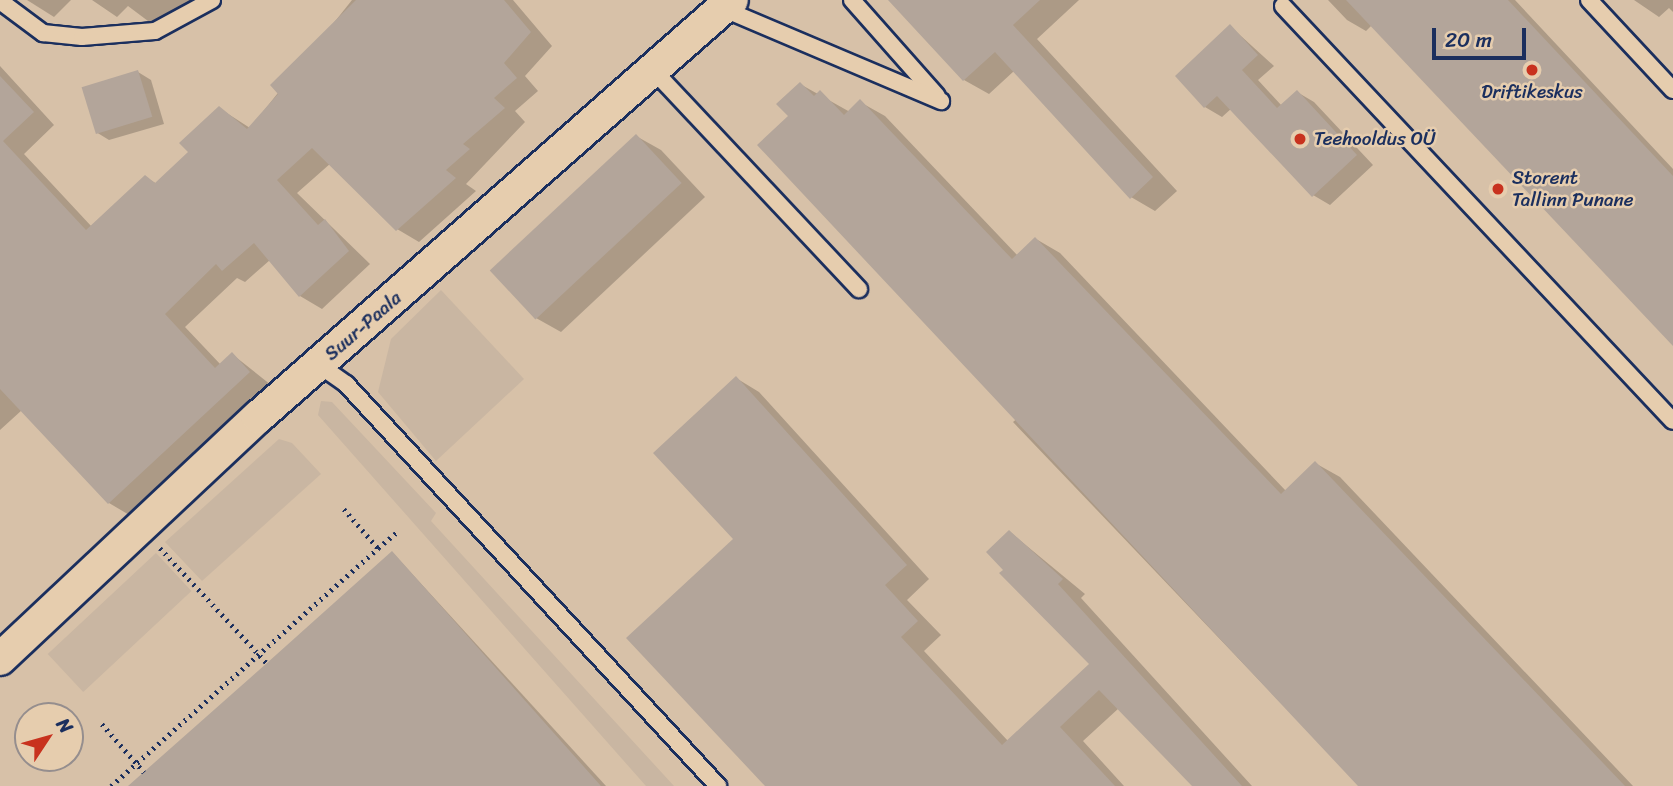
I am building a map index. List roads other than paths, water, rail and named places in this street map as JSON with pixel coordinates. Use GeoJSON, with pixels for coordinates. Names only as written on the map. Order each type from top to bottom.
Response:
{"type":"FeatureCollection","features":[{"type":"Feature","properties":{"kind":"street","name":"Suur-Paala"},"geometry":{"type":"LineString","coordinates":[[0,659],[140,527],[319,365],[655,72],[728,4]]}},
{"type":"Feature","properties":{"kind":"lane"},"geometry":{"type":"LineString","coordinates":[[0,1],[43,33],[82,37],[155,31],[212,0]]}},
{"type":"Feature","properties":{"kind":"lane"},"geometry":{"type":"LineString","coordinates":[[728,4],[941,101],[852,0]]}},
{"type":"Feature","properties":{"kind":"lane"},"geometry":{"type":"LineString","coordinates":[[1589,0],[1673,90]]}},
{"type":"Feature","properties":{"kind":"lane"},"geometry":{"type":"LineString","coordinates":[[1283,6],[1673,421]]}},
{"type":"Feature","properties":{"kind":"lane"},"geometry":{"type":"LineString","coordinates":[[655,72],[859,289]]}},
{"type":"Feature","properties":{"kind":"lane"},"geometry":{"type":"LineString","coordinates":[[319,365],[346,384],[718,786]]}},
{"type":"Feature","properties":{"kind":"place","name":"Driftikeskus"},"geometry":{"type":"Point","coordinates":[1532,70]}},
{"type":"Feature","properties":{"kind":"place","name":"Teehooldus OÜ"},"geometry":{"type":"Point","coordinates":[1300,139]}},
{"type":"Feature","properties":{"kind":"place","name":"Storent Tallinn Punane"},"geometry":{"type":"Point","coordinates":[1498,189]}}]}
